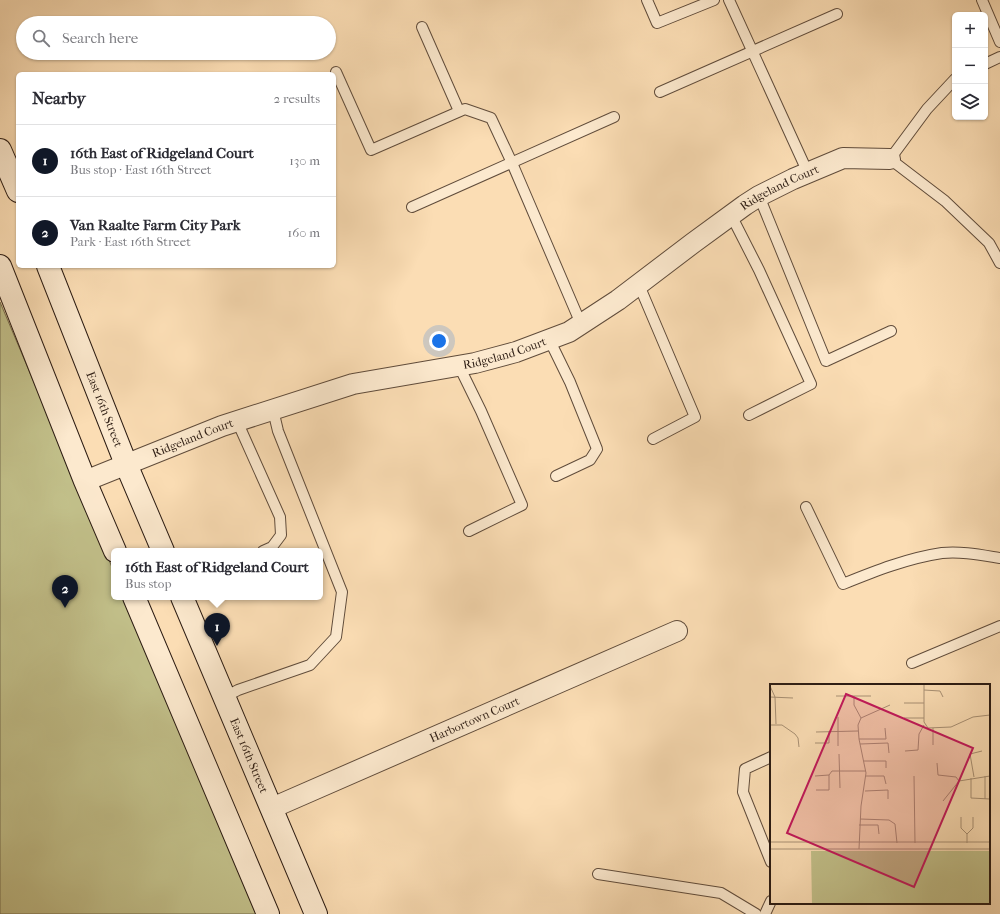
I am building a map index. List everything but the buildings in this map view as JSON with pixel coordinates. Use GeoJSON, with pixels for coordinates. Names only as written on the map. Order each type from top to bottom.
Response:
{"type":"FeatureCollection","features":[{"type":"Feature","properties":{"kind":"main road"},"geometry":{"type":"LineString","coordinates":[[0,150],[16,186]]}},
{"type":"Feature","properties":{"kind":"main road"},"geometry":{"type":"LineString","coordinates":[[0,266],[85,481],[114,548]]}},
{"type":"Feature","properties":{"kind":"main road","name":"East 16th Street"},"geometry":{"type":"LineString","coordinates":[[49,268],[161,548]]}},
{"type":"Feature","properties":{"kind":"main road"},"geometry":{"type":"LineString","coordinates":[[135,600],[268,914]]}},
{"type":"Feature","properties":{"kind":"main road","name":"East 16th Street"},"geometry":{"type":"LineString","coordinates":[[183,600],[316,914]]}},
{"type":"Feature","properties":{"kind":"street","name":"Ridgeland Court"},"geometry":{"type":"LineString","coordinates":[[85,481],[238,421],[353,384],[459,366],[516,352],[569,332],[639,285],[731,215],[759,196],[844,158],[890,159]]}},
{"type":"Feature","properties":{"kind":"street","name":"Harbortown Court"},"geometry":{"type":"LineString","coordinates":[[272,808],[677,632]]}},
{"type":"Feature","properties":{"kind":"lane"},"geometry":{"type":"LineString","coordinates":[[647,0],[657,22],[714,0]]}},
{"type":"Feature","properties":{"kind":"lane"},"geometry":{"type":"LineString","coordinates":[[729,0],[808,173]]}},
{"type":"Feature","properties":{"kind":"lane"},"geometry":{"type":"LineString","coordinates":[[982,0],[1000,42]]}},
{"type":"Feature","properties":{"kind":"lane"},"geometry":{"type":"LineString","coordinates":[[660,92],[837,14]]}},
{"type":"Feature","properties":{"kind":"lane"},"geometry":{"type":"LineString","coordinates":[[422,27],[459,112]]}},
{"type":"Feature","properties":{"kind":"lane"},"geometry":{"type":"LineString","coordinates":[[988,63],[1000,57]]}},
{"type":"Feature","properties":{"kind":"lane"},"geometry":{"type":"LineString","coordinates":[[336,72],[371,150],[465,109],[491,118],[512,163],[581,324]]}},
{"type":"Feature","properties":{"kind":"lane"},"geometry":{"type":"LineString","coordinates":[[952,82],[927,109],[890,159],[945,201],[989,243],[1000,263]]}},
{"type":"Feature","properties":{"kind":"lane"},"geometry":{"type":"LineString","coordinates":[[412,207],[614,116]]}},
{"type":"Feature","properties":{"kind":"lane"},"geometry":{"type":"LineString","coordinates":[[759,196],[826,361],[891,331]]}},
{"type":"Feature","properties":{"kind":"lane"},"geometry":{"type":"LineString","coordinates":[[731,215],[759,270],[811,384],[749,415]]}},
{"type":"Feature","properties":{"kind":"lane"},"geometry":{"type":"LineString","coordinates":[[639,285],[695,418],[653,439]]}},
{"type":"Feature","properties":{"kind":"lane"},"geometry":{"type":"LineString","coordinates":[[549,339],[570,382],[597,449],[590,460],[556,476]]}},
{"type":"Feature","properties":{"kind":"lane"},"geometry":{"type":"LineString","coordinates":[[459,366],[481,411],[522,504],[470,532]]}},
{"type":"Feature","properties":{"kind":"lane"},"geometry":{"type":"LineString","coordinates":[[225,697],[238,690],[310,665],[336,637],[342,592],[278,431],[273,410]]}},
{"type":"Feature","properties":{"kind":"lane"},"geometry":{"type":"LineString","coordinates":[[238,421],[280,517],[281,535],[270,548]]}},
{"type":"Feature","properties":{"kind":"lane"},"geometry":{"type":"LineString","coordinates":[[806,507],[843,584],[908,560],[943,553],[976,554],[1000,558]]}},
{"type":"Feature","properties":{"kind":"lane"},"geometry":{"type":"LineString","coordinates":[[912,663],[1000,626]]}},
{"type":"Feature","properties":{"kind":"lane"},"geometry":{"type":"LineString","coordinates":[[770,757],[745,769],[742,792],[770,860]]}},
{"type":"Feature","properties":{"kind":"lane"},"geometry":{"type":"LineString","coordinates":[[598,874],[721,893],[756,914]]}},
{"type":"Feature","properties":{"kind":"lane"},"geometry":{"type":"LineString","coordinates":[[765,914],[770,902]]}},
{"type":"Feature","properties":{"kind":"shaded area"},"geometry":{"type":"Polygon","coordinates":[[[0,302],[111,565],[111,600],[125,600],[258,914],[0,914],[0,302]]]}},
{"type":"Feature","properties":{"kind":"place","name":"Van Raalte Farm City Park"},"geometry":{"type":"Point","coordinates":[65,608]}},
{"type":"Feature","properties":{"kind":"place","name":"16th East of Ridgeland Court"},"geometry":{"type":"Point","coordinates":[217,646]}}]}
